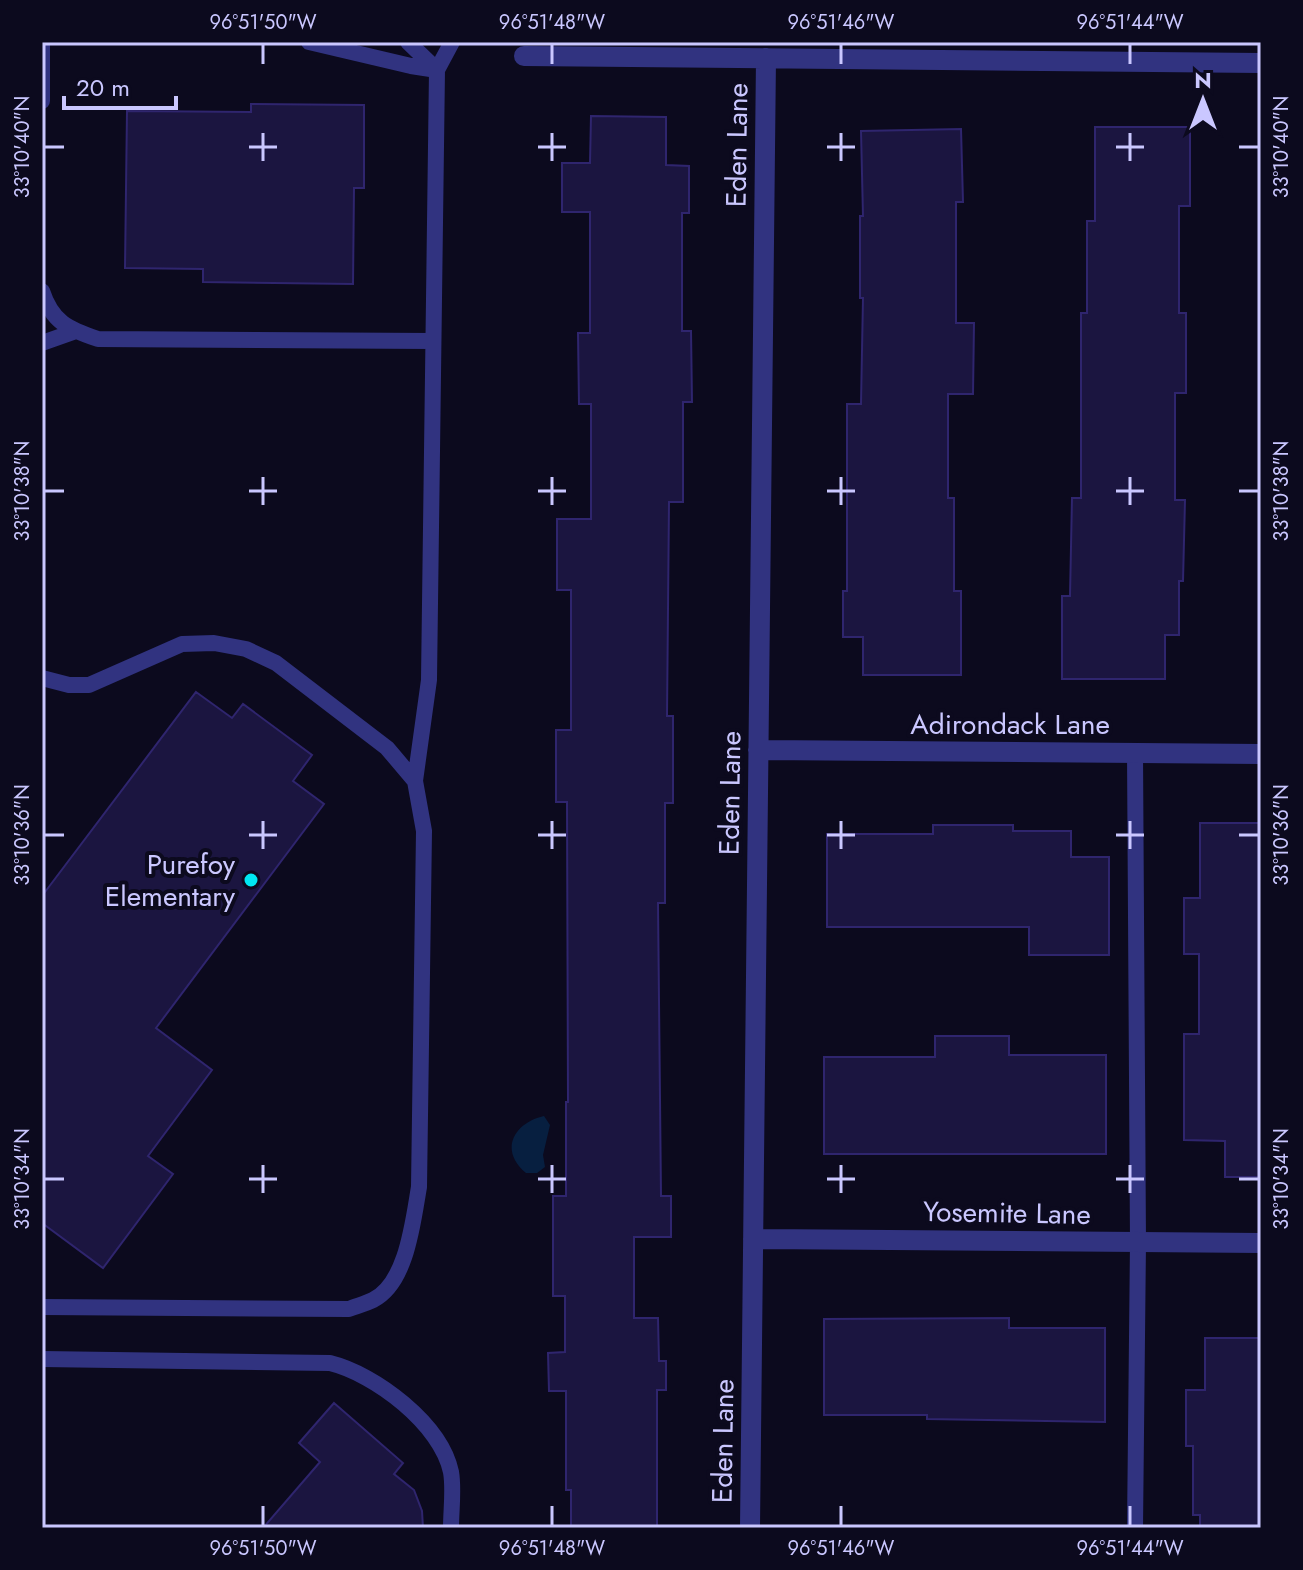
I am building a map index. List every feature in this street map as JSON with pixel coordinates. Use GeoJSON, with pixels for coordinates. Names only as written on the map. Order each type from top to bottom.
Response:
{"type":"FeatureCollection","features":[{"type":"Feature","properties":{"kind":"street"},"geometry":{"type":"LineString","coordinates":[[524,56],[1261,63]]}},
{"type":"Feature","properties":{"kind":"street","name":"Eden Lane"},"geometry":{"type":"LineString","coordinates":[[750,1528],[766,58]]}},
{"type":"Feature","properties":{"kind":"street","name":"Adirondack Lane"},"geometry":{"type":"LineString","coordinates":[[758,750],[1261,754]]}},
{"type":"Feature","properties":{"kind":"street","name":"Yosemite Lane"},"geometry":{"type":"LineString","coordinates":[[753,1239],[1261,1243]]}},
{"type":"Feature","properties":{"kind":"lane"},"geometry":{"type":"LineString","coordinates":[[42,42],[42,101]]}},
{"type":"Feature","properties":{"kind":"lane"},"geometry":{"type":"LineString","coordinates":[[309,42],[437,70]]}},
{"type":"Feature","properties":{"kind":"lane"},"geometry":{"type":"LineString","coordinates":[[408,42],[437,70]]}},
{"type":"Feature","properties":{"kind":"lane"},"geometry":{"type":"LineString","coordinates":[[42,1307],[349,1309],[375,1299],[400,1271],[412,1229],[419,1187],[424,831],[415,781],[429,680],[437,70],[452,42]]}},
{"type":"Feature","properties":{"kind":"lane"},"geometry":{"type":"LineString","coordinates":[[42,291],[48,308],[58,320],[98,339],[432,341]]}},
{"type":"Feature","properties":{"kind":"lane"},"geometry":{"type":"LineString","coordinates":[[42,343],[76,331]]}},
{"type":"Feature","properties":{"kind":"lane"},"geometry":{"type":"LineString","coordinates":[[42,678],[69,685],[89,685],[182,644],[214,643],[246,649],[276,663],[387,748],[415,781]]}},
{"type":"Feature","properties":{"kind":"lane"},"geometry":{"type":"LineString","coordinates":[[1135,753],[1138,1242],[1135,1528]]}},
{"type":"Feature","properties":{"kind":"lane"},"geometry":{"type":"LineString","coordinates":[[42,1359],[330,1363],[350,1368],[393,1395],[432,1434],[451,1470],[451,1528]]}},
{"type":"Feature","properties":{"kind":"water"},"geometry":{"type":"Polygon","coordinates":[[[544,1116],[550,1125],[543,1155],[545,1167],[537,1173],[526,1173],[513,1156],[513,1139],[524,1125],[544,1116]]]}},
{"type":"Feature","properties":{"kind":"building"},"geometry":{"type":"Polygon","coordinates":[[[251,104],[364,105],[364,188],[354,188],[353,284],[203,282],[203,269],[125,268],[127,111],[251,112],[251,104]]]}},
{"type":"Feature","properties":{"kind":"building"},"geometry":{"type":"Polygon","coordinates":[[[591,116],[666,117],[666,165],[689,166],[689,213],[682,213],[682,331],[691,331],[692,402],[683,402],[683,502],[669,502],[667,716],[673,716],[673,803],[665,803],[665,903],[658,903],[661,1196],[671,1196],[671,1237],[634,1237],[634,1318],[658,1318],[659,1361],[666,1361],[666,1390],[657,1390],[657,1528],[571,1528],[571,1490],[566,1490],[566,1391],[549,1391],[548,1353],[565,1352],[565,1296],[553,1296],[553,1196],[566,1196],[568,1102],[567,802],[556,802],[556,730],[571,730],[571,590],[557,590],[557,519],[591,519],[591,404],[579,404],[578,333],[590,333],[590,212],[562,212],[562,163],[590,163],[591,116]]]}},
{"type":"Feature","properties":{"kind":"building"},"geometry":{"type":"Polygon","coordinates":[[[1095,127],[1190,127],[1190,206],[1179,206],[1179,313],[1186,313],[1186,393],[1175,393],[1175,500],[1185,500],[1183,581],[1179,581],[1179,635],[1165,635],[1165,679],[1062,679],[1062,596],[1070,596],[1072,498],[1081,498],[1081,313],[1087,313],[1087,221],[1095,221],[1095,127]]]}},
{"type":"Feature","properties":{"kind":"building"},"geometry":{"type":"Polygon","coordinates":[[[961,129],[963,202],[956,202],[956,323],[974,323],[973,394],[948,394],[948,498],[954,498],[954,591],[961,591],[961,675],[863,675],[863,637],[843,637],[843,591],[847,591],[847,404],[861,404],[861,131],[961,129]]]}},
{"type":"Feature","properties":{"kind":"building","name":"Purefoy Elementary"},"geometry":{"type":"Polygon","coordinates":[[[196,692],[232,718],[243,704],[312,755],[293,781],[324,804],[156,1028],[212,1070],[148,1156],[173,1174],[103,1268],[42,1223],[42,896],[196,692]]]}},
{"type":"Feature","properties":{"kind":"building"},"geometry":{"type":"Polygon","coordinates":[[[1200,823],[1261,823],[1261,1177],[1225,1177],[1225,1141],[1184,1140],[1184,1034],[1199,1034],[1199,954],[1184,954],[1184,898],[1200,898],[1200,823]]]}},
{"type":"Feature","properties":{"kind":"building"},"geometry":{"type":"Polygon","coordinates":[[[933,825],[1013,825],[1013,831],[1071,831],[1071,857],[1109,857],[1109,955],[1029,955],[1029,927],[827,927],[827,834],[933,834],[933,825]]]}},
{"type":"Feature","properties":{"kind":"building"},"geometry":{"type":"Polygon","coordinates":[[[935,1036],[1009,1036],[1009,1055],[1106,1055],[1106,1154],[824,1154],[824,1057],[935,1057],[935,1036]]]}},
{"type":"Feature","properties":{"kind":"building"},"geometry":{"type":"Polygon","coordinates":[[[1009,1318],[1009,1328],[1105,1328],[1105,1422],[927,1419],[927,1415],[824,1415],[824,1319],[1009,1318]]]}},
{"type":"Feature","properties":{"kind":"building"},"geometry":{"type":"Polygon","coordinates":[[[1205,1338],[1261,1338],[1261,1528],[1200,1528],[1200,1515],[1193,1515],[1193,1446],[1186,1446],[1186,1390],[1205,1390],[1205,1338]]]}},
{"type":"Feature","properties":{"kind":"building"},"geometry":{"type":"Polygon","coordinates":[[[334,1403],[403,1463],[394,1474],[414,1490],[422,1511],[423,1528],[263,1528],[320,1462],[299,1443],[334,1403]]]}},
{"type":"Feature","properties":{"kind":"place","name":"Purefoy Elementary"},"geometry":{"type":"Point","coordinates":[251,880]}}]}
